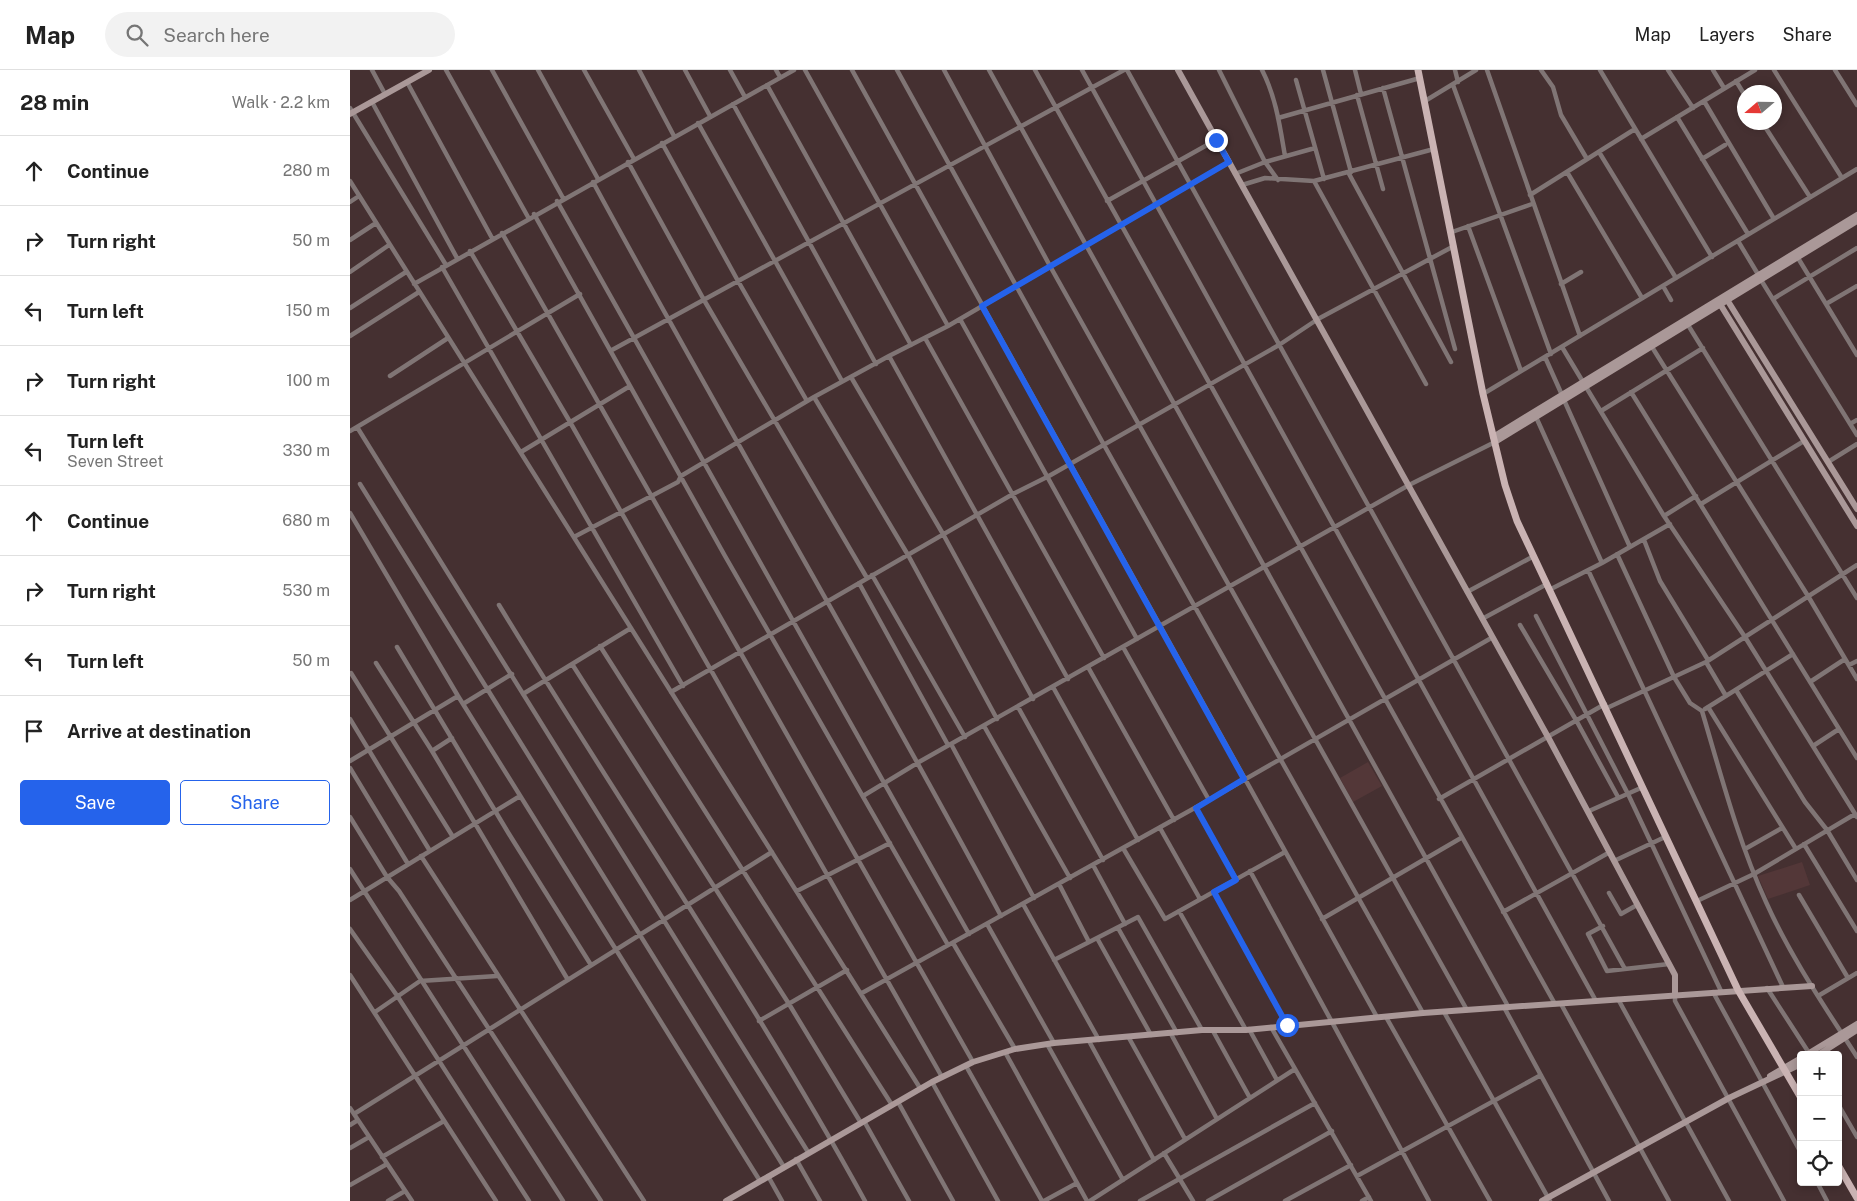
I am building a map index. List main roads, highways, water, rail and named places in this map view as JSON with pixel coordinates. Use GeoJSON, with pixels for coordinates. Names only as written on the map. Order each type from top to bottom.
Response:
{"type":"FeatureCollection","features":[{"type":"Feature","properties":{"kind":"main road"},"geometry":{"type":"LineString","coordinates":[[1419,74],[1436,148],[1492,441],[1514,512],[1738,990],[1800,1096]]}},
{"type":"Feature","properties":{"kind":"main road"},"geometry":{"type":"LineString","coordinates":[[1842,1172],[1857,1198]]}}]}
